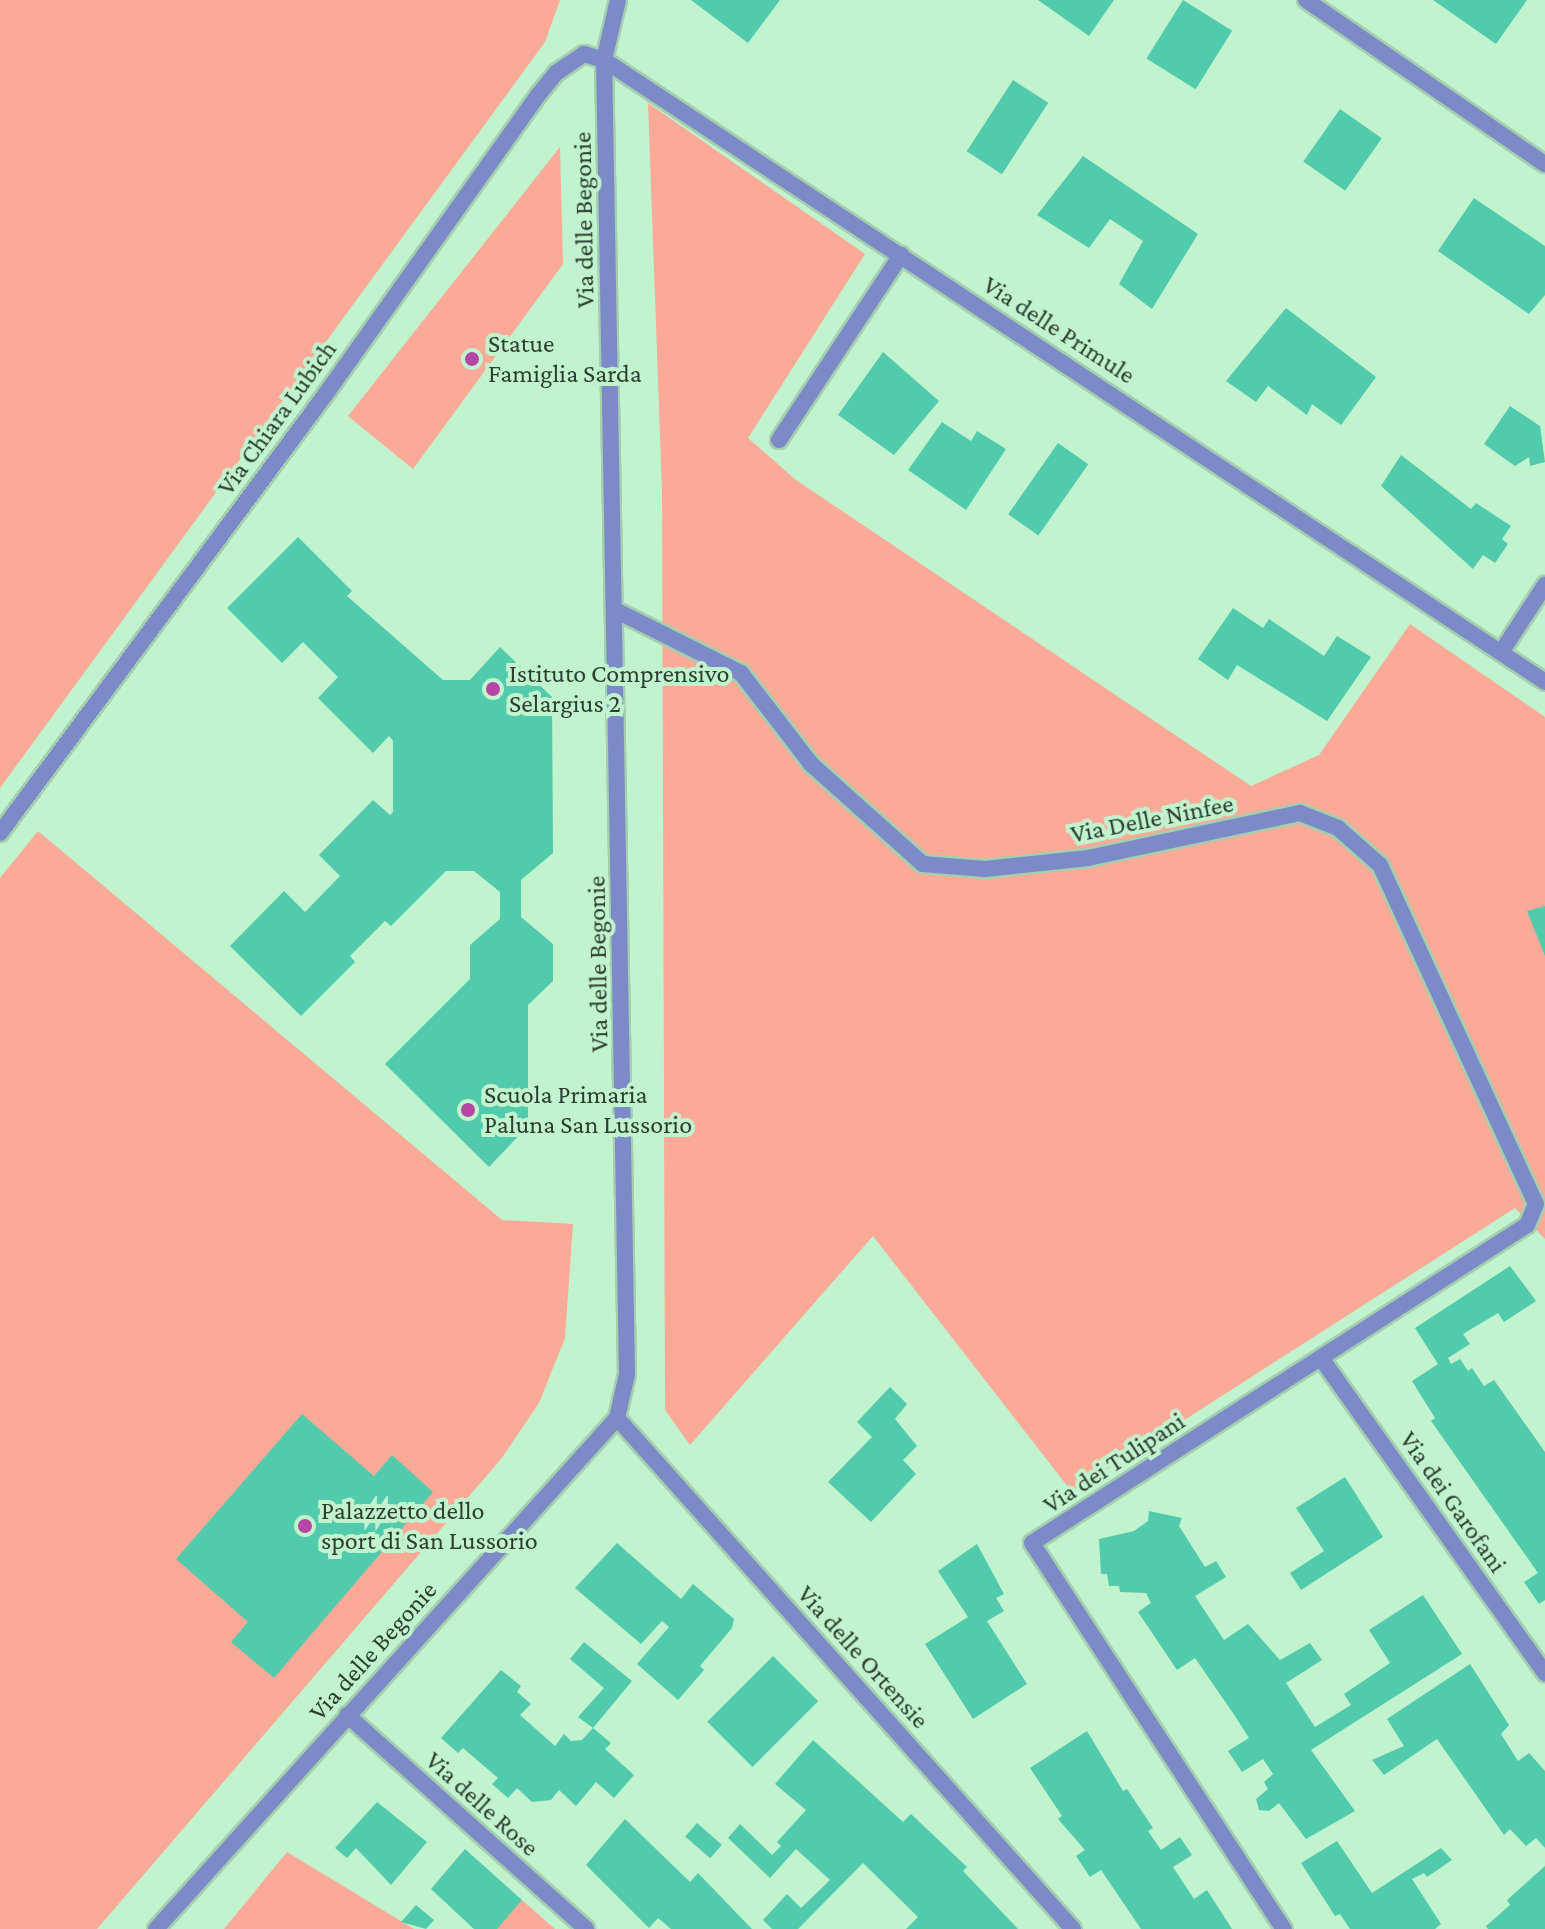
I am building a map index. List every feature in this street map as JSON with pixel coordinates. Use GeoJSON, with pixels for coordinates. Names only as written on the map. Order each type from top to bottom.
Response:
{"type":"FeatureCollection","features":[{"type":"Feature","properties":{"kind":"street","name":"Via delle Begonie"},"geometry":{"type":"LineString","coordinates":[[156,1929],[617,1418],[627,1374],[617,611],[604,60],[618,0]]}},
{"type":"Feature","properties":{"kind":"street"},"geometry":{"type":"LineString","coordinates":[[1306,0],[1545,164]]}},
{"type":"Feature","properties":{"kind":"street","name":"Via Chiara Lubich"},"geometry":{"type":"LineString","coordinates":[[0,833],[325,395],[539,94],[556,73],[584,54],[604,60]]}},
{"type":"Feature","properties":{"kind":"street","name":"Via delle Primule"},"geometry":{"type":"LineString","coordinates":[[604,60],[1489,640],[1545,682]]}},
{"type":"Feature","properties":{"kind":"street"},"geometry":{"type":"LineString","coordinates":[[779,440],[901,255]]}},
{"type":"Feature","properties":{"kind":"street"},"geometry":{"type":"LineString","coordinates":[[1502,651],[1545,585]]}},
{"type":"Feature","properties":{"kind":"street","name":"Via Delle Ninfee"},"geometry":{"type":"LineString","coordinates":[[617,611],[741,673],[811,764],[923,864],[985,869],[1088,858],[1300,813],[1338,828],[1380,865],[1541,1209],[1527,1225]]}},
{"type":"Feature","properties":{"kind":"street","name":"Via dei Tulipani"},"geometry":{"type":"LineString","coordinates":[[1284,1929],[1032,1543],[1527,1225]]}},
{"type":"Feature","properties":{"kind":"street","name":"Via dei Garofani"},"geometry":{"type":"LineString","coordinates":[[1321,1358],[1545,1673]]}},
{"type":"Feature","properties":{"kind":"street","name":"Via delle Ortensie"},"geometry":{"type":"LineString","coordinates":[[617,1418],[1073,1929]]}},
{"type":"Feature","properties":{"kind":"street","name":"Via delle Rose"},"geometry":{"type":"LineString","coordinates":[[347,1715],[586,1929]]}},
{"type":"Feature","properties":{"kind":"shaded area"},"geometry":{"type":"Polygon","coordinates":[[[0,0],[560,0],[545,42],[0,788],[0,0]]]}},
{"type":"Feature","properties":{"kind":"shaded area"},"geometry":{"type":"Polygon","coordinates":[[[648,103],[865,254],[748,438],[796,480],[1251,786],[1319,755],[1410,624],[1545,717],[1545,1239],[1515,1208],[1072,1492],[873,1236],[690,1445],[665,1410],[662,491],[648,103]]]}},
{"type":"Feature","properties":{"kind":"shaded area"},"geometry":{"type":"Polygon","coordinates":[[[560,147],[563,264],[413,469],[348,416],[560,147]]]}},
{"type":"Feature","properties":{"kind":"shaded area"},"geometry":{"type":"Polygon","coordinates":[[[38,831],[502,1220],[573,1224],[565,1338],[539,1403],[501,1459],[97,1929],[0,1929],[0,878],[38,831]]]}},
{"type":"Feature","properties":{"kind":"shaded area"},"geometry":{"type":"Polygon","coordinates":[[[287,1852],[414,1929],[224,1929],[287,1852]]]}},
{"type":"Feature","properties":{"kind":"shaded area"},"geometry":{"type":"Polygon","coordinates":[[[522,1900],[555,1929],[494,1929],[522,1900]]]}},
{"type":"Feature","properties":{"kind":"building"},"geometry":{"type":"Polygon","coordinates":[[[691,0],[780,0],[748,43],[691,0]]]}},
{"type":"Feature","properties":{"kind":"building"},"geometry":{"type":"Polygon","coordinates":[[[1038,0],[1114,0],[1089,36],[1038,0]]]}},
{"type":"Feature","properties":{"kind":"building"},"geometry":{"type":"Polygon","coordinates":[[[1183,0],[1232,31],[1196,89],[1146,59],[1183,0]]]}},
{"type":"Feature","properties":{"kind":"building"},"geometry":{"type":"Polygon","coordinates":[[[1433,0],[1527,0],[1496,44],[1433,0]]]}},
{"type":"Feature","properties":{"kind":"building"},"geometry":{"type":"Polygon","coordinates":[[[1013,80],[1048,103],[1002,174],[967,151],[1013,80]]]}},
{"type":"Feature","properties":{"kind":"building"},"geometry":{"type":"Polygon","coordinates":[[[1340,109],[1382,138],[1345,191],[1303,161],[1340,109]]]}},
{"type":"Feature","properties":{"kind":"building"},"geometry":{"type":"Polygon","coordinates":[[[1083,156],[1198,234],[1152,309],[1119,284],[1143,241],[1110,219],[1089,248],[1037,215],[1083,156]]]}},
{"type":"Feature","properties":{"kind":"building"},"geometry":{"type":"Polygon","coordinates":[[[1474,198],[1545,246],[1545,295],[1529,314],[1438,251],[1474,198]]]}},
{"type":"Feature","properties":{"kind":"building"},"geometry":{"type":"Polygon","coordinates":[[[1286,308],[1376,377],[1341,425],[1312,404],[1307,415],[1268,386],[1256,402],[1226,381],[1286,308]]]}},
{"type":"Feature","properties":{"kind":"building"},"geometry":{"type":"Polygon","coordinates":[[[883,352],[939,401],[894,455],[838,415],[883,352]]]}},
{"type":"Feature","properties":{"kind":"building"},"geometry":{"type":"Polygon","coordinates":[[[1510,406],[1540,426],[1545,462],[1530,466],[1529,457],[1515,466],[1484,444],[1510,406]]]}},
{"type":"Feature","properties":{"kind":"building"},"geometry":{"type":"Polygon","coordinates":[[[942,422],[971,441],[977,431],[1006,449],[966,510],[908,470],[942,422]]]}},
{"type":"Feature","properties":{"kind":"building"},"geometry":{"type":"Polygon","coordinates":[[[1058,443],[1088,464],[1038,535],[1008,514],[1058,443]]]}},
{"type":"Feature","properties":{"kind":"building"},"geometry":{"type":"Polygon","coordinates":[[[1401,455],[1471,509],[1476,503],[1511,526],[1502,539],[1508,544],[1495,563],[1483,555],[1473,569],[1381,486],[1401,455]]]}},
{"type":"Feature","properties":{"kind":"building"},"geometry":{"type":"Polygon","coordinates":[[[298,537],[352,591],[347,596],[443,680],[470,680],[500,647],[552,697],[553,853],[521,880],[521,917],[553,944],[553,981],[528,1005],[528,1126],[489,1167],[385,1064],[470,979],[470,945],[500,919],[500,892],[474,871],[446,871],[391,926],[385,921],[350,956],[355,962],[301,1016],[230,946],[284,891],[305,912],[340,876],[319,855],[373,800],[390,815],[393,812],[393,741],[389,736],[373,753],[318,698],[338,677],[303,642],[282,663],[227,608],[298,537]]]}},
{"type":"Feature","properties":{"kind":"building"},"geometry":{"type":"Polygon","coordinates":[[[1233,608],[1263,628],[1269,619],[1324,656],[1337,636],[1371,657],[1327,721],[1237,665],[1228,680],[1198,659],[1233,608]]]}},
{"type":"Feature","properties":{"kind":"building"},"geometry":{"type":"Polygon","coordinates":[[[1545,906],[1545,956],[1527,911],[1545,906]]]}},
{"type":"Feature","properties":{"kind":"building"},"geometry":{"type":"Polygon","coordinates":[[[1510,1266],[1536,1301],[1504,1322],[1498,1313],[1463,1334],[1470,1344],[1448,1358],[1451,1364],[1460,1359],[1468,1371],[1472,1368],[1484,1386],[1494,1380],[1545,1452],[1545,1600],[1539,1604],[1524,1582],[1538,1573],[1431,1421],[1435,1418],[1412,1381],[1438,1364],[1415,1328],[1510,1266]]]}},
{"type":"Feature","properties":{"kind":"building"},"geometry":{"type":"Polygon","coordinates":[[[890,1387],[907,1404],[895,1419],[917,1446],[903,1460],[916,1474],[871,1522],[828,1482],[872,1437],[857,1422],[890,1387]]]}},
{"type":"Feature","properties":{"kind":"building","name":"Palazzetto dello sport di San Lussorio"},"geometry":{"type":"Polygon","coordinates":[[[302,1414],[374,1476],[392,1455],[433,1492],[274,1678],[231,1642],[248,1622],[176,1559],[302,1414]]]}},
{"type":"Feature","properties":{"kind":"building"},"geometry":{"type":"Polygon","coordinates":[[[1345,1477],[1383,1537],[1301,1590],[1290,1573],[1324,1551],[1296,1508],[1345,1477]]]}},
{"type":"Feature","properties":{"kind":"building"},"geometry":{"type":"Polygon","coordinates":[[[1149,1511],[1182,1518],[1179,1526],[1205,1567],[1216,1561],[1226,1577],[1195,1596],[1224,1640],[1248,1624],[1280,1660],[1310,1643],[1322,1660],[1286,1683],[1315,1727],[1351,1705],[1344,1694],[1390,1663],[1369,1630],[1423,1595],[1462,1654],[1311,1750],[1355,1811],[1306,1839],[1279,1803],[1269,1811],[1259,1810],[1256,1799],[1268,1789],[1264,1782],[1273,1774],[1263,1759],[1242,1772],[1228,1751],[1249,1738],[1235,1716],[1195,1658],[1177,1670],[1138,1612],[1151,1603],[1146,1593],[1120,1592],[1119,1586],[1109,1586],[1107,1574],[1101,1574],[1099,1539],[1134,1531],[1148,1521],[1149,1511]]]}},
{"type":"Feature","properties":{"kind":"building"},"geometry":{"type":"Polygon","coordinates":[[[617,1543],[681,1599],[693,1584],[734,1619],[732,1628],[700,1666],[704,1670],[678,1700],[637,1664],[669,1627],[662,1621],[641,1644],[575,1588],[617,1543]]]}},
{"type":"Feature","properties":{"kind":"building"},"geometry":{"type":"Polygon","coordinates":[[[977,1544],[1004,1594],[996,1598],[1004,1611],[987,1621],[1027,1684],[973,1719],[925,1644],[968,1617],[938,1571],[977,1544]]]}},
{"type":"Feature","properties":{"kind":"building"},"geometry":{"type":"Polygon","coordinates":[[[584,1642],[632,1681],[593,1728],[578,1717],[604,1688],[570,1659],[584,1642]]]}},
{"type":"Feature","properties":{"kind":"building"},"geometry":{"type":"Polygon","coordinates":[[[773,1656],[818,1701],[752,1767],[707,1722],[773,1656]]]}},
{"type":"Feature","properties":{"kind":"building"},"geometry":{"type":"Polygon","coordinates":[[[1470,1664],[1509,1725],[1501,1734],[1518,1761],[1529,1753],[1545,1771],[1545,1848],[1536,1838],[1526,1846],[1510,1829],[1504,1835],[1437,1739],[1384,1775],[1372,1760],[1404,1746],[1387,1719],[1470,1664]]]}},
{"type":"Feature","properties":{"kind":"building"},"geometry":{"type":"Polygon","coordinates":[[[501,1670],[521,1686],[517,1692],[531,1704],[520,1715],[555,1746],[564,1734],[571,1741],[582,1740],[593,1728],[611,1743],[605,1749],[634,1775],[614,1798],[596,1782],[576,1806],[559,1790],[551,1800],[532,1802],[517,1788],[508,1798],[492,1784],[498,1778],[463,1748],[458,1753],[441,1738],[501,1670]]]}},
{"type":"Feature","properties":{"kind":"building"},"geometry":{"type":"Polygon","coordinates":[[[1087,1731],[1123,1791],[1127,1789],[1153,1828],[1148,1831],[1161,1850],[1180,1837],[1192,1855],[1173,1867],[1194,1899],[1207,1890],[1232,1929],[1141,1929],[1101,1870],[1090,1877],[1076,1856],[1085,1850],[1058,1819],[1062,1816],[1030,1768],[1087,1731]]]}},
{"type":"Feature","properties":{"kind":"building"},"geometry":{"type":"Polygon","coordinates":[[[813,1740],[903,1822],[911,1814],[967,1867],[963,1871],[1018,1929],[906,1929],[918,1917],[863,1863],[798,1929],[772,1929],[763,1920],[787,1894],[801,1908],[830,1880],[796,1849],[770,1878],[728,1838],[740,1824],[772,1855],[781,1846],[777,1842],[806,1810],[775,1784],[813,1740]]]}},
{"type":"Feature","properties":{"kind":"building"},"geometry":{"type":"Polygon","coordinates":[[[377,1802],[427,1842],[391,1885],[356,1848],[347,1858],[335,1848],[377,1802]]]}},
{"type":"Feature","properties":{"kind":"building"},"geometry":{"type":"Polygon","coordinates":[[[625,1819],[690,1882],[698,1873],[752,1929],[671,1929],[658,1918],[649,1928],[586,1865],[625,1819]]]}},
{"type":"Feature","properties":{"kind":"building"},"geometry":{"type":"Polygon","coordinates":[[[697,1823],[722,1845],[710,1858],[685,1837],[697,1823]]]}},
{"type":"Feature","properties":{"kind":"building"},"geometry":{"type":"Polygon","coordinates":[[[1337,1841],[1372,1893],[1441,1848],[1452,1860],[1427,1877],[1424,1873],[1412,1879],[1441,1924],[1435,1929],[1350,1929],[1340,1914],[1335,1916],[1301,1863],[1337,1841]]]}},
{"type":"Feature","properties":{"kind":"building"},"geometry":{"type":"Polygon","coordinates":[[[465,1849],[522,1900],[497,1929],[474,1929],[431,1889],[465,1849]]]}},
{"type":"Feature","properties":{"kind":"building"},"geometry":{"type":"Polygon","coordinates":[[[1545,1866],[1545,1929],[1488,1929],[1486,1926],[1510,1905],[1507,1900],[1545,1866]]]}},
{"type":"Feature","properties":{"kind":"building"},"geometry":{"type":"Polygon","coordinates":[[[416,1905],[434,1920],[426,1929],[401,1922],[416,1905]]]}},
{"type":"Feature","properties":{"kind":"place","name":"Statue Famiglia Sarda"},"geometry":{"type":"Point","coordinates":[472,359]}},
{"type":"Feature","properties":{"kind":"place","name":"Istituto Comprensivo Selargius 2"},"geometry":{"type":"Point","coordinates":[493,689]}},
{"type":"Feature","properties":{"kind":"place","name":"Scuola Primaria Paluna San Lussorio"},"geometry":{"type":"Point","coordinates":[468,1110]}},
{"type":"Feature","properties":{"kind":"place","name":"Palazzetto dello sport di San Lussorio"},"geometry":{"type":"Point","coordinates":[305,1526]}}]}
